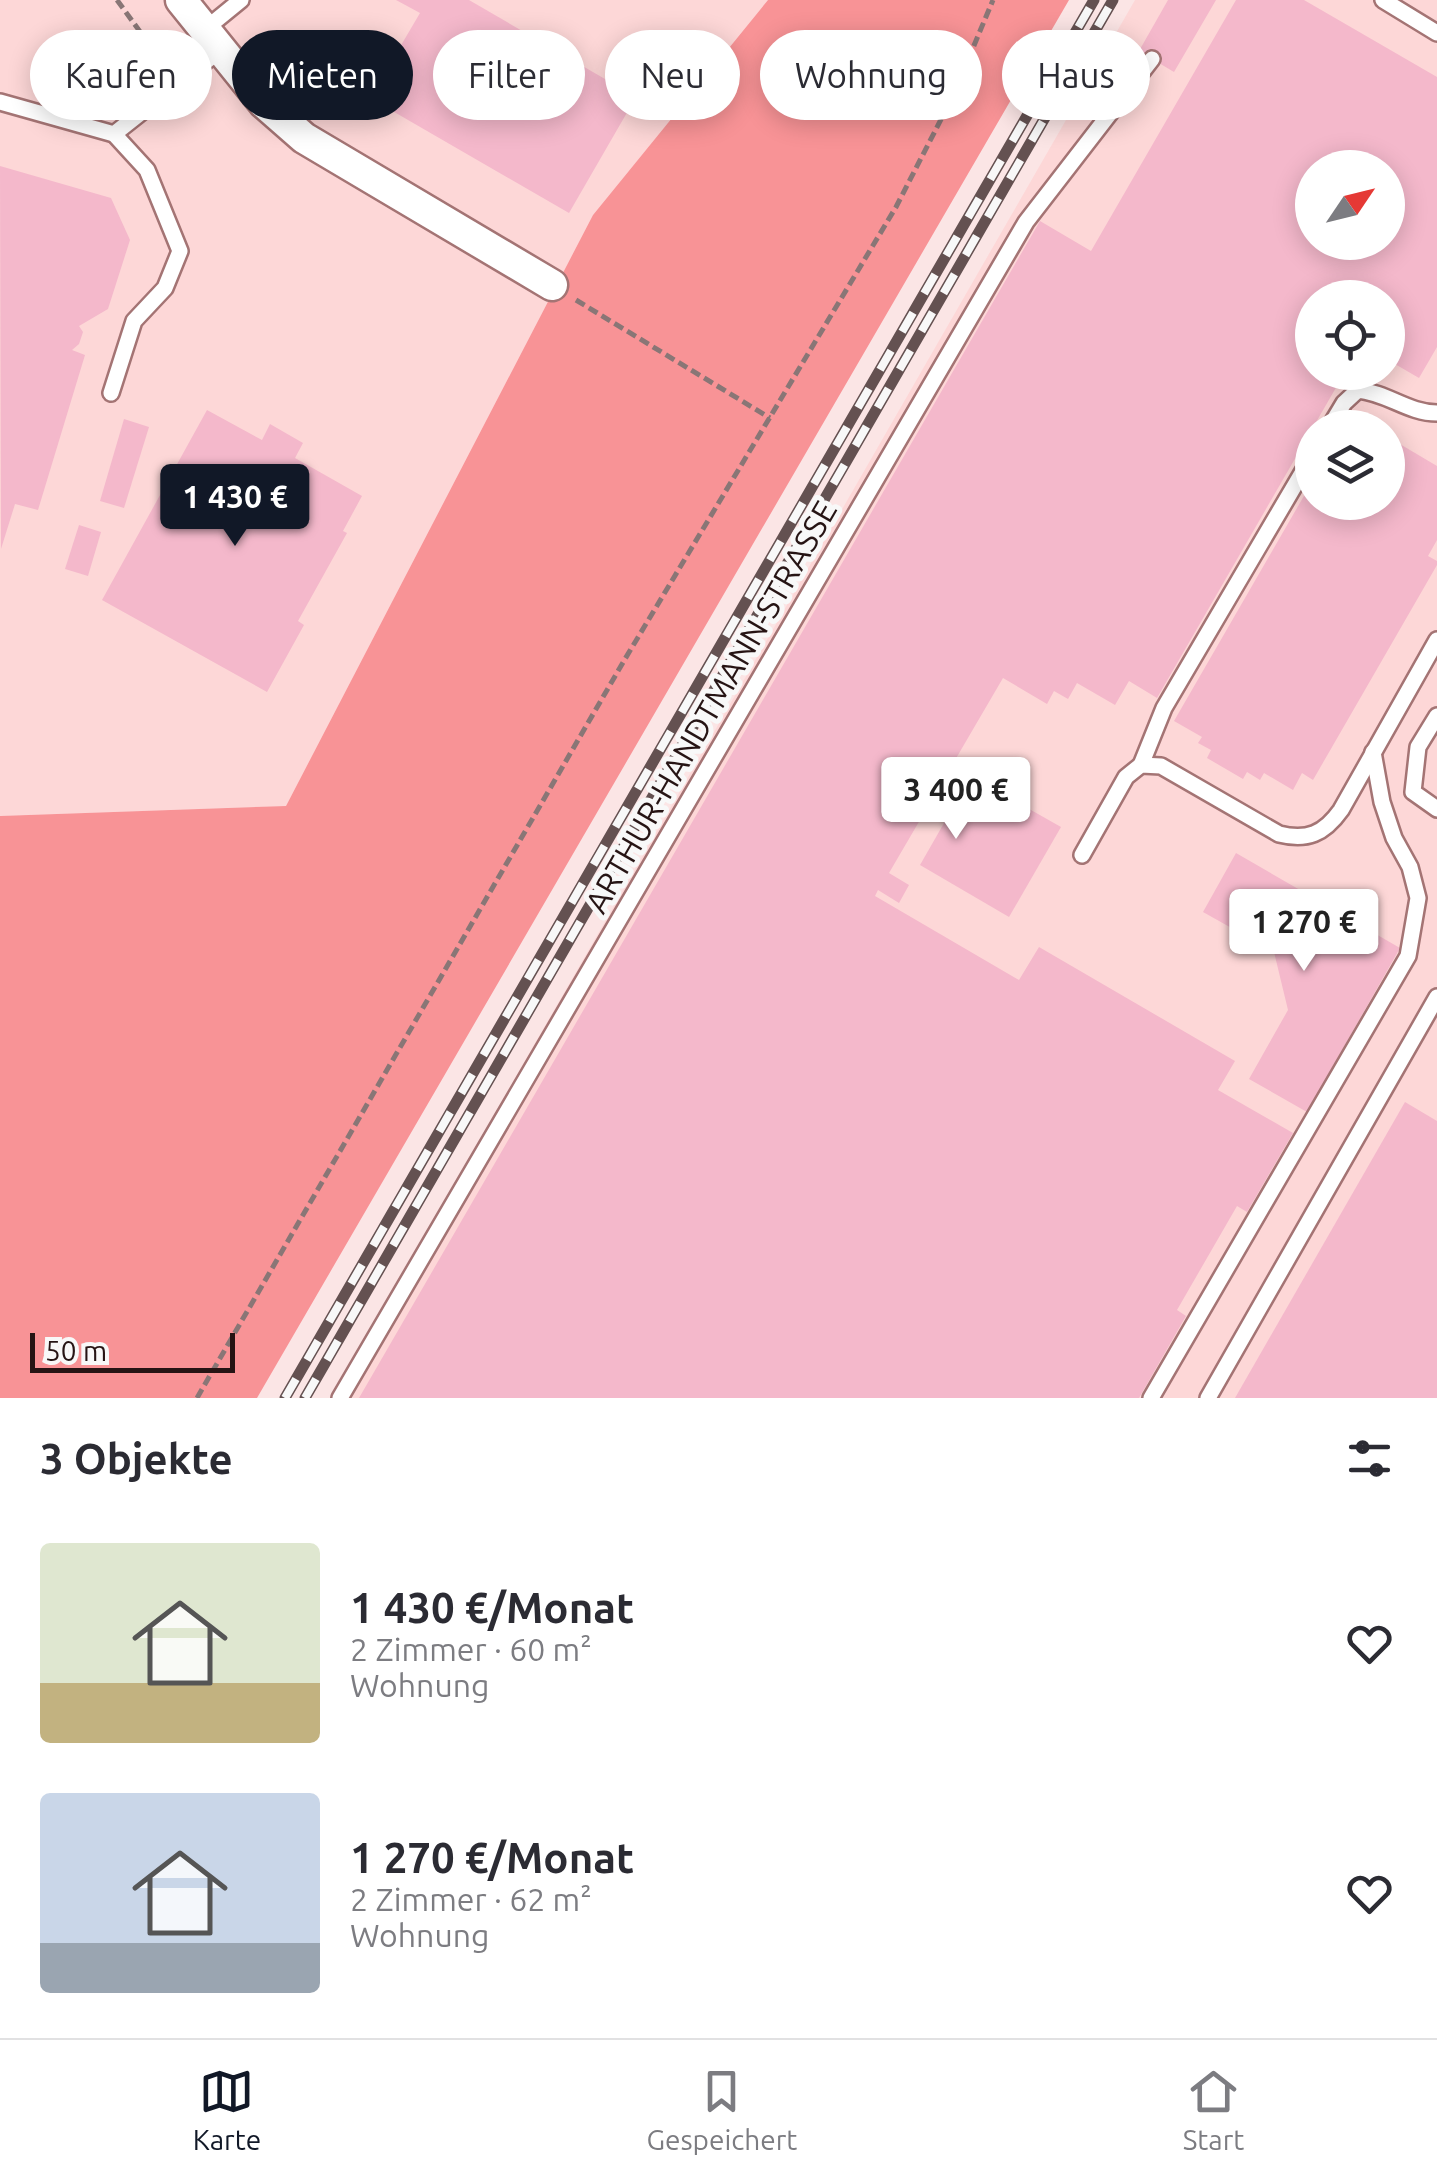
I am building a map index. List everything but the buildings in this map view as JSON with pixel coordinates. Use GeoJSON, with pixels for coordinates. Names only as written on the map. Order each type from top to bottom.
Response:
{"type":"FeatureCollection","features":[{"type":"Feature","properties":{"kind":"street"},"geometry":{"type":"LineString","coordinates":[[181,0],[203,30]]}},
{"type":"Feature","properties":{"kind":"street"},"geometry":{"type":"LineString","coordinates":[[212,42],[264,102],[304,138],[552,285]]}},
{"type":"Feature","properties":{"kind":"lane"},"geometry":{"type":"LineString","coordinates":[[212,40],[241,0]]}},
{"type":"Feature","properties":{"kind":"lane"},"geometry":{"type":"LineString","coordinates":[[1383,0],[1437,33]]}},
{"type":"Feature","properties":{"kind":"lane","name":"ARTHUR-HANDTMANN-STRASSE"},"geometry":{"type":"LineString","coordinates":[[340,1398],[1026,222],[1152,58]]}},
{"type":"Feature","properties":{"kind":"lane"},"geometry":{"type":"LineString","coordinates":[[0,102],[114,134],[147,170],[180,251],[165,288],[134,321],[111,393]]}},
{"type":"Feature","properties":{"kind":"lane"},"geometry":{"type":"LineString","coordinates":[[114,134],[132,120]]}},
{"type":"Feature","properties":{"kind":"lane"},"geometry":{"type":"LineString","coordinates":[[1340,410],[1358,390],[1379,392],[1423,413],[1437,413]]}},
{"type":"Feature","properties":{"kind":"lane"},"geometry":{"type":"LineString","coordinates":[[1082,856],[1126,777],[1141,765],[1164,708],[1295,485]]}},
{"type":"Feature","properties":{"kind":"lane"},"geometry":{"type":"LineString","coordinates":[[1141,765],[1160,766],[1279,834],[1301,840],[1331,824],[1437,640]]}},
{"type":"Feature","properties":{"kind":"lane"},"geometry":{"type":"LineString","coordinates":[[1437,716],[1418,748],[1412,792],[1437,809]]}},
{"type":"Feature","properties":{"kind":"lane"},"geometry":{"type":"LineString","coordinates":[[1151,1398],[1408,956],[1418,898],[1410,866],[1394,838],[1382,802],[1373,752]]}},
{"type":"Feature","properties":{"kind":"lane"},"geometry":{"type":"LineString","coordinates":[[1208,1398],[1437,997]]}},
{"type":"Feature","properties":{"kind":"path"},"geometry":{"type":"LineString","coordinates":[[117,0],[139,30]]}},
{"type":"Feature","properties":{"kind":"path"},"geometry":{"type":"LineString","coordinates":[[197,1398],[626,659],[896,208],[952,98],[993,0]]}},
{"type":"Feature","properties":{"kind":"path"},"geometry":{"type":"LineString","coordinates":[[552,285],[770,418]]}},
{"type":"Feature","properties":{"kind":"shaded area"},"geometry":{"type":"Polygon","coordinates":[[[0,0],[768,0],[740,34],[740,30],[605,30],[605,120],[670,120],[593,215],[286,806],[0,816],[0,0]]]}},
{"type":"Feature","properties":{"kind":"shaded area"},"geometry":{"type":"Polygon","coordinates":[[[768,0],[1069,0],[1052,30],[1002,30],[1002,115],[257,1398],[0,1398],[0,816],[286,806],[593,215],[670,120],[740,120],[740,34],[768,0]]]}},
{"type":"Feature","properties":{"kind":"shaded area"},"geometry":{"type":"Polygon","coordinates":[[[1135,0],[1437,0],[1437,1398],[331,1398],[1066,120],[1150,120],[1150,30],[1118,30],[1135,0]]]}},
{"type":"Feature","properties":{"kind":"railway"},"geometry":{"type":"LineString","coordinates":[[285,1398],[1094,0]]}},
{"type":"Feature","properties":{"kind":"railway"},"geometry":{"type":"LineString","coordinates":[[305,1398],[1113,0]]}}]}
